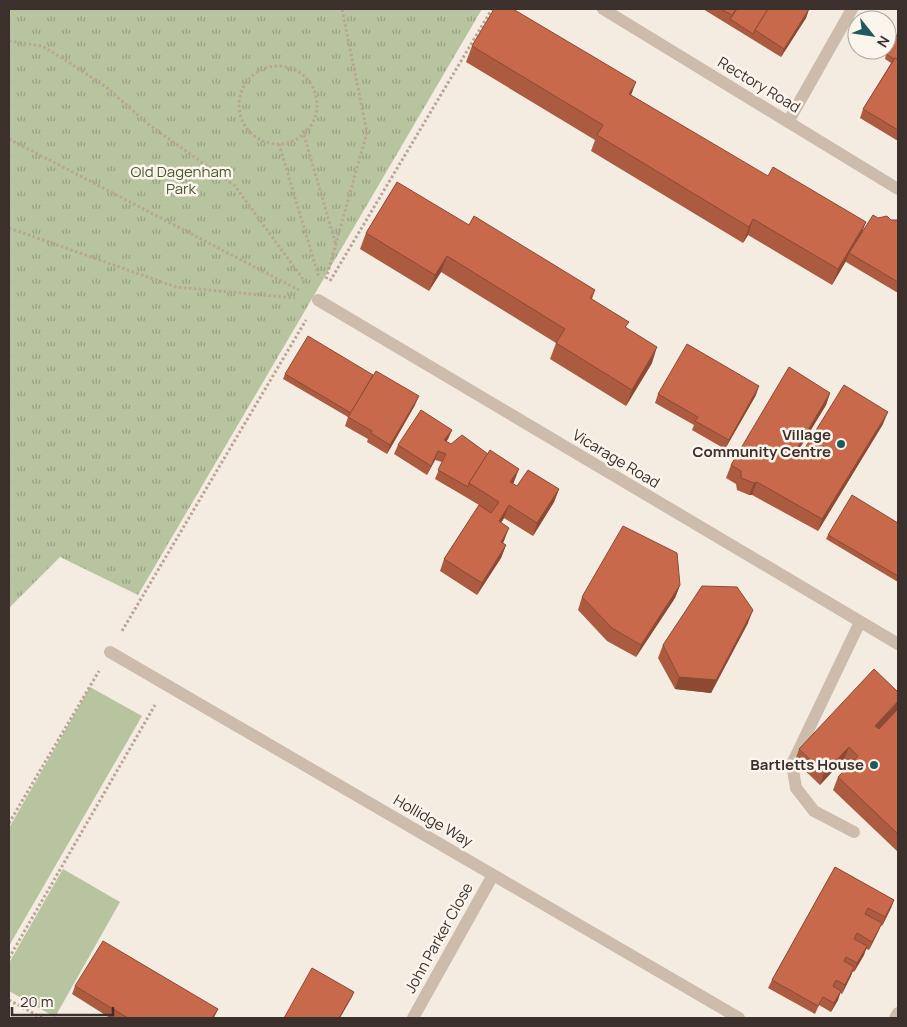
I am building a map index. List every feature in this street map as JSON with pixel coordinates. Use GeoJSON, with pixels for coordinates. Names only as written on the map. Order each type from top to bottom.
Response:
{"type":"FeatureCollection","features":[{"type":"Feature","properties":{"kind":"street","name":"Rectory Road"},"geometry":{"type":"LineString","coordinates":[[603,9],[898,189]]}},
{"type":"Feature","properties":{"kind":"street"},"geometry":{"type":"LineString","coordinates":[[788,122],[852,9]]}},
{"type":"Feature","properties":{"kind":"street","name":"Vicarage Road"},"geometry":{"type":"LineString","coordinates":[[320,295],[898,644]]}},
{"type":"Feature","properties":{"kind":"street"},"geometry":{"type":"LineString","coordinates":[[854,832],[814,811],[796,788],[792,764],[860,622]]}},
{"type":"Feature","properties":{"kind":"street","name":"Hollidge Way"},"geometry":{"type":"LineString","coordinates":[[110,652],[739,1018]]}},
{"type":"Feature","properties":{"kind":"street","name":"John Parker Close"},"geometry":{"type":"LineString","coordinates":[[413,1018],[494,874]]}},
{"type":"Feature","properties":{"kind":"path"},"geometry":{"type":"LineString","coordinates":[[320,295],[336,245],[367,132],[342,9]]}},
{"type":"Feature","properties":{"kind":"path"},"geometry":{"type":"LineString","coordinates":[[9,823],[141,596],[492,9]]}},
{"type":"Feature","properties":{"kind":"path"},"geometry":{"type":"LineString","coordinates":[[9,41],[42,46],[70,63],[106,87],[148,124],[235,186],[320,295]]}},
{"type":"Feature","properties":{"kind":"path"},"geometry":{"type":"LineString","coordinates":[[275,66],[288,67],[299,72],[308,80],[314,90],[317,102],[316,114],[312,125],[304,135],[292,142],[279,144],[266,142],[254,136],[244,126],[239,100],[244,87],[252,76],[264,69],[275,66]]}},
{"type":"Feature","properties":{"kind":"path"},"geometry":{"type":"LineString","coordinates":[[304,135],[336,245]]}},
{"type":"Feature","properties":{"kind":"path"},"geometry":{"type":"LineString","coordinates":[[9,140],[320,295]]}},
{"type":"Feature","properties":{"kind":"path"},"geometry":{"type":"LineString","coordinates":[[279,144],[320,295]]}},
{"type":"Feature","properties":{"kind":"path"},"geometry":{"type":"LineString","coordinates":[[9,228],[176,287],[320,295]]}},
{"type":"Feature","properties":{"kind":"path"},"geometry":{"type":"LineString","coordinates":[[9,958],[166,685]]}},
{"type":"Feature","properties":{"kind":"path"},"geometry":{"type":"LineString","coordinates":[[9,1000],[42,1018]]}},
{"type":"Feature","properties":{"kind":"green space","name":"Old Dagenham Park"},"geometry":{"type":"Polygon","coordinates":[[[9,9],[482,9],[138,595],[60,557],[9,608],[9,9]]]}},
{"type":"Feature","properties":{"kind":"green space"},"geometry":{"type":"Polygon","coordinates":[[[90,687],[142,716],[9,946],[9,828],[90,687]]]}},
{"type":"Feature","properties":{"kind":"green space"},"geometry":{"type":"Polygon","coordinates":[[[63,869],[120,902],[55,1017],[9,991],[9,963],[63,869]]]}},
{"type":"Feature","properties":{"kind":"building"},"geometry":{"type":"Polygon","coordinates":[[[494,9],[513,9],[636,82],[629,94],[768,176],[773,167],[866,222],[838,269],[753,219],[749,227],[597,135],[603,125],[472,46],[494,9]]]}},
{"type":"Feature","properties":{"kind":"building"},"geometry":{"type":"Polygon","coordinates":[[[721,9],[736,9],[732,15],[721,9]]]}},
{"type":"Feature","properties":{"kind":"building"},"geometry":{"type":"Polygon","coordinates":[[[737,9],[768,9],[753,34],[730,19],[737,9]]]}},
{"type":"Feature","properties":{"kind":"building"},"geometry":{"type":"Polygon","coordinates":[[[768,9],[809,9],[784,49],[755,30],[768,9]]]}},
{"type":"Feature","properties":{"kind":"building"},"geometry":{"type":"Polygon","coordinates":[[[898,33],[898,60],[897,59],[898,33]]]}},
{"type":"Feature","properties":{"kind":"building"},"geometry":{"type":"Polygon","coordinates":[[[894,60],[898,60],[898,130],[863,109],[894,60]]]}},
{"type":"Feature","properties":{"kind":"building"},"geometry":{"type":"Polygon","coordinates":[[[397,182],[469,225],[474,216],[595,290],[590,298],[629,322],[625,327],[657,347],[632,390],[556,343],[565,329],[447,256],[435,275],[366,233],[397,182]]]}},
{"type":"Feature","properties":{"kind":"building"},"geometry":{"type":"Polygon","coordinates":[[[873,215],[878,218],[887,216],[891,220],[898,221],[898,282],[849,253],[873,215]]]}},
{"type":"Feature","properties":{"kind":"building"},"geometry":{"type":"Polygon","coordinates":[[[308,336],[373,375],[351,413],[285,374],[308,336]]]}},
{"type":"Feature","properties":{"kind":"building"},"geometry":{"type":"Polygon","coordinates":[[[687,344],[759,386],[729,440],[695,421],[698,417],[658,394],[687,344]]]}},
{"type":"Feature","properties":{"kind":"building","name":"Village Community Centre"},"geometry":{"type":"Polygon","coordinates":[[[789,367],[830,393],[795,452],[800,456],[844,385],[888,412],[822,519],[757,482],[754,483],[741,478],[741,471],[731,465],[789,367]]]}},
{"type":"Feature","properties":{"kind":"building"},"geometry":{"type":"Polygon","coordinates":[[[376,371],[419,396],[390,445],[371,433],[372,431],[348,417],[376,371]]]}},
{"type":"Feature","properties":{"kind":"building"},"geometry":{"type":"Polygon","coordinates":[[[421,410],[452,430],[444,440],[451,444],[462,435],[488,454],[468,487],[438,470],[446,454],[438,451],[431,466],[398,445],[421,410]]]}},
{"type":"Feature","properties":{"kind":"building"},"geometry":{"type":"Polygon","coordinates":[[[490,450],[519,469],[510,482],[517,486],[528,470],[559,489],[537,523],[509,505],[499,521],[509,528],[501,542],[506,545],[482,583],[444,559],[479,505],[491,513],[499,502],[469,483],[490,450]]]}},
{"type":"Feature","properties":{"kind":"building"},"geometry":{"type":"Polygon","coordinates":[[[852,495],[898,523],[898,576],[828,535],[852,495]]]}},
{"type":"Feature","properties":{"kind":"building"},"geometry":{"type":"Polygon","coordinates":[[[623,526],[677,553],[680,585],[641,645],[612,628],[582,597],[623,526]]]}},
{"type":"Feature","properties":{"kind":"building"},"geometry":{"type":"Polygon","coordinates":[[[702,586],[737,587],[753,610],[716,680],[679,677],[663,645],[702,586]]]}},
{"type":"Feature","properties":{"kind":"building","name":"Bartletts House"},"geometry":{"type":"Polygon","coordinates":[[[874,669],[898,692],[898,701],[875,726],[879,729],[898,709],[898,834],[838,777],[858,756],[849,747],[824,773],[799,749],[874,669]]]}},
{"type":"Feature","properties":{"kind":"building"},"geometry":{"type":"Polygon","coordinates":[[[835,867],[894,900],[885,917],[868,908],[865,914],[882,923],[872,942],[857,933],[854,939],[867,946],[857,963],[846,957],[844,961],[854,967],[845,985],[836,980],[833,986],[841,991],[834,1003],[823,997],[818,1006],[772,980],[835,867]]]}},
{"type":"Feature","properties":{"kind":"building"},"geometry":{"type":"Polygon","coordinates":[[[103,941],[218,1009],[212,1018],[128,1018],[75,986],[103,941]]]}},
{"type":"Feature","properties":{"kind":"building"},"geometry":{"type":"Polygon","coordinates":[[[312,968],[354,992],[339,1018],[284,1018],[312,968]]]}},
{"type":"Feature","properties":{"kind":"place","name":"Village Community Centre"},"geometry":{"type":"Point","coordinates":[841,444]}},
{"type":"Feature","properties":{"kind":"place","name":"Bartletts House"},"geometry":{"type":"Point","coordinates":[874,765]}}]}
